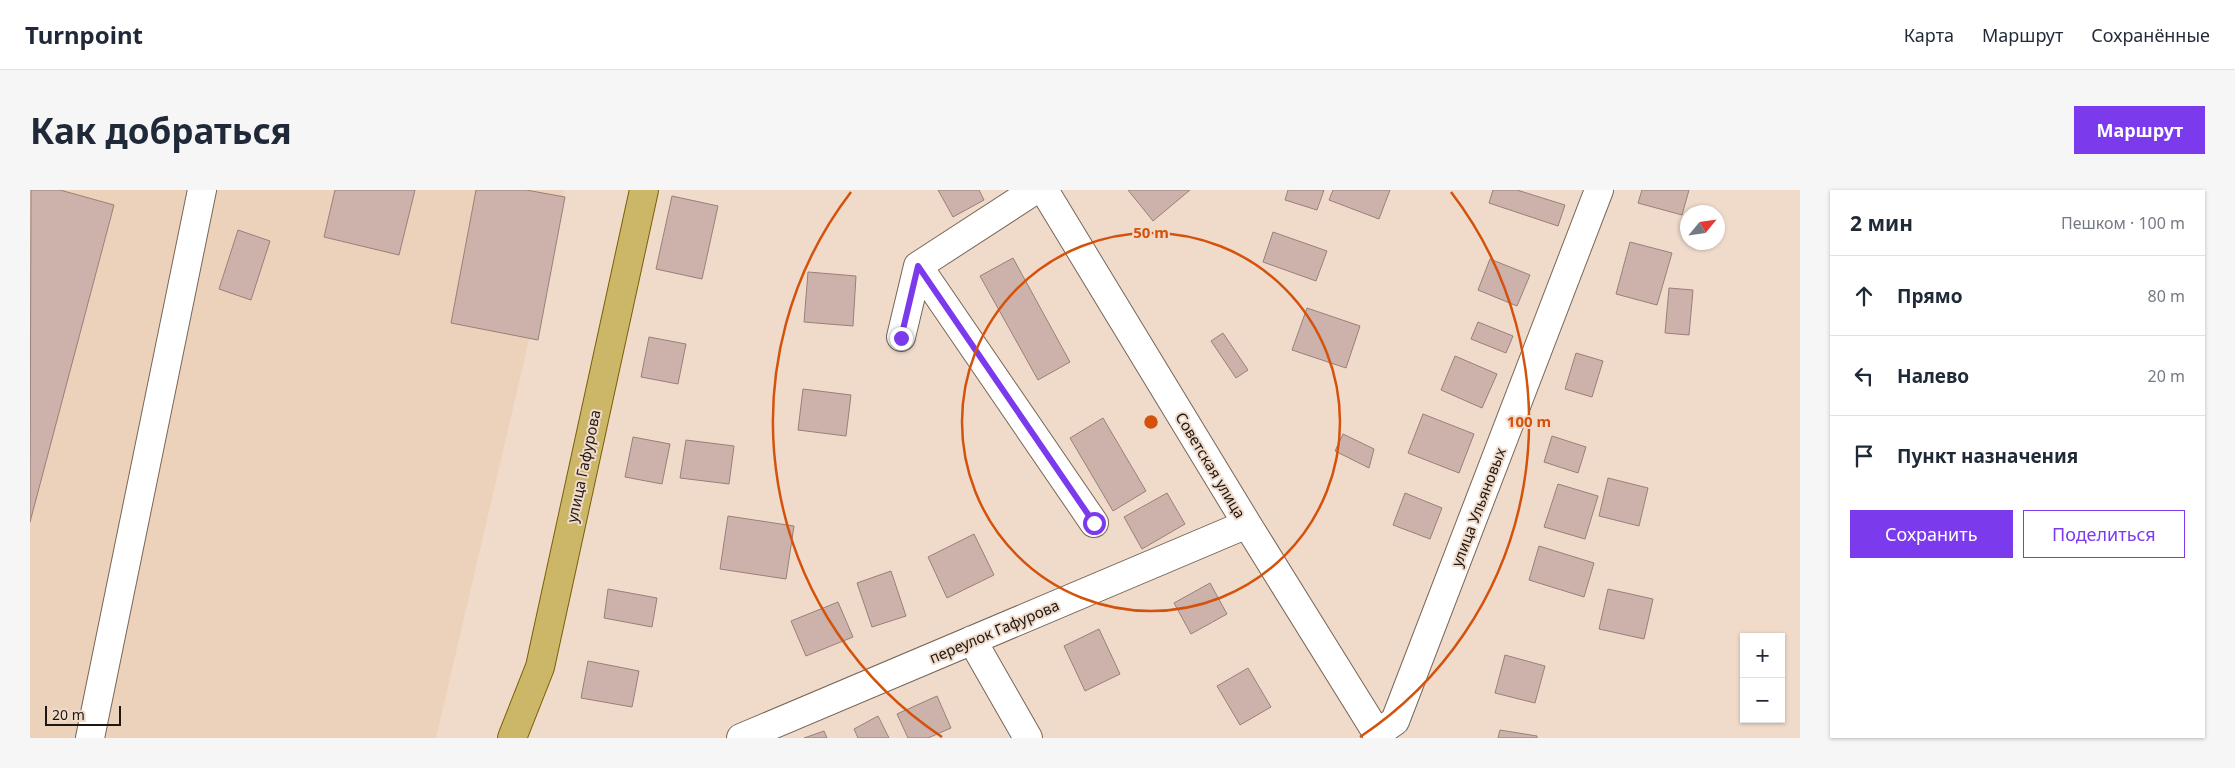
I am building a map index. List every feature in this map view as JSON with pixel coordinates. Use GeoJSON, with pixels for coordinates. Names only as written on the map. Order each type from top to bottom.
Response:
{"type":"FeatureCollection","features":[{"type":"Feature","properties":{"kind":"main road","name":"улица Гафурова"},"geometry":{"type":"LineString","coordinates":[[512,738],[540,667],[644,190]]}},
{"type":"Feature","properties":{"kind":"street"},"geometry":{"type":"LineString","coordinates":[[90,738],[202,190]]}},
{"type":"Feature","properties":{"kind":"street"},"geometry":{"type":"LineString","coordinates":[[901,338],[918,266],[1036,190]]}},
{"type":"Feature","properties":{"kind":"street","name":"Советская улица"},"geometry":{"type":"LineString","coordinates":[[1044,190],[1247,524],[1379,736]]}},
{"type":"Feature","properties":{"kind":"street","name":"улица Ульяновых"},"geometry":{"type":"LineString","coordinates":[[1379,736],[1395,720],[1599,190]]}},
{"type":"Feature","properties":{"kind":"street"},"geometry":{"type":"LineString","coordinates":[[918,266],[1094,523]]}},
{"type":"Feature","properties":{"kind":"street","name":"переулок Гафурова"},"geometry":{"type":"LineString","coordinates":[[741,738],[1247,524]]}},
{"type":"Feature","properties":{"kind":"street"},"geometry":{"type":"LineString","coordinates":[[972,640],[1028,738]]}},
{"type":"Feature","properties":{"kind":"shaded area"},"geometry":{"type":"Polygon","coordinates":[[[30,190],[564,190],[436,738],[30,738],[30,190]]]}},
{"type":"Feature","properties":{"kind":"building"},"geometry":{"type":"Polygon","coordinates":[[[31,190],[60,190],[114,205],[30,522],[31,190]]]}},
{"type":"Feature","properties":{"kind":"building"},"geometry":{"type":"Polygon","coordinates":[[[335,190],[415,190],[399,255],[324,237],[335,190]]]}},
{"type":"Feature","properties":{"kind":"building"},"geometry":{"type":"Polygon","coordinates":[[[476,190],[526,190],[565,197],[538,340],[451,323],[476,190]]]}},
{"type":"Feature","properties":{"kind":"building"},"geometry":{"type":"Polygon","coordinates":[[[938,190],[979,190],[984,200],[953,217],[938,190]]]}},
{"type":"Feature","properties":{"kind":"building"},"geometry":{"type":"Polygon","coordinates":[[[1128,190],[1190,190],[1153,221],[1128,190]]]}},
{"type":"Feature","properties":{"kind":"building"},"geometry":{"type":"Polygon","coordinates":[[[1288,190],[1324,190],[1317,210],[1285,200],[1288,190]]]}},
{"type":"Feature","properties":{"kind":"building"},"geometry":{"type":"Polygon","coordinates":[[[1333,190],[1390,190],[1379,219],[1329,200],[1333,190]]]}},
{"type":"Feature","properties":{"kind":"building"},"geometry":{"type":"Polygon","coordinates":[[[1493,190],[1517,190],[1565,205],[1558,226],[1489,203],[1493,190]]]}},
{"type":"Feature","properties":{"kind":"building"},"geometry":{"type":"Polygon","coordinates":[[[1642,190],[1689,190],[1685,205],[1680,205],[1680,214],[1638,203],[1642,190]]]}},
{"type":"Feature","properties":{"kind":"building"},"geometry":{"type":"Polygon","coordinates":[[[672,196],[718,206],[702,279],[656,269],[672,196]]]}},
{"type":"Feature","properties":{"kind":"building"},"geometry":{"type":"Polygon","coordinates":[[[238,230],[270,241],[251,300],[219,289],[238,230]]]}},
{"type":"Feature","properties":{"kind":"building"},"geometry":{"type":"Polygon","coordinates":[[[1273,232],[1327,251],[1316,281],[1263,262],[1273,232]]]}},
{"type":"Feature","properties":{"kind":"building"},"geometry":{"type":"Polygon","coordinates":[[[1630,242],[1672,253],[1657,305],[1616,294],[1630,242]]]}},
{"type":"Feature","properties":{"kind":"building"},"geometry":{"type":"Polygon","coordinates":[[[1013,258],[1070,362],[1038,380],[980,276],[1013,258]]]}},
{"type":"Feature","properties":{"kind":"building"},"geometry":{"type":"Polygon","coordinates":[[[1490,259],[1530,275],[1517,306],[1478,290],[1490,259]]]}},
{"type":"Feature","properties":{"kind":"building"},"geometry":{"type":"Polygon","coordinates":[[[808,272],[856,276],[853,326],[804,322],[808,272]]]}},
{"type":"Feature","properties":{"kind":"building"},"geometry":{"type":"Polygon","coordinates":[[[1669,288],[1693,290],[1689,335],[1665,333],[1669,288]]]}},
{"type":"Feature","properties":{"kind":"building"},"geometry":{"type":"Polygon","coordinates":[[[1307,308],[1360,326],[1346,368],[1292,350],[1307,308]]]}},
{"type":"Feature","properties":{"kind":"building"},"geometry":{"type":"Polygon","coordinates":[[[1478,322],[1513,336],[1506,353],[1471,339],[1478,322]]]}},
{"type":"Feature","properties":{"kind":"building"},"geometry":{"type":"Polygon","coordinates":[[[1223,333],[1248,370],[1236,378],[1211,341],[1223,333]]]}},
{"type":"Feature","properties":{"kind":"building"},"geometry":{"type":"Polygon","coordinates":[[[649,337],[686,344],[678,384],[641,377],[649,337]]]}},
{"type":"Feature","properties":{"kind":"building"},"geometry":{"type":"Polygon","coordinates":[[[1576,353],[1603,361],[1592,397],[1565,389],[1576,353]]]}},
{"type":"Feature","properties":{"kind":"building"},"geometry":{"type":"Polygon","coordinates":[[[1455,356],[1497,374],[1482,408],[1441,390],[1455,356]]]}},
{"type":"Feature","properties":{"kind":"building"},"geometry":{"type":"Polygon","coordinates":[[[803,389],[851,395],[846,436],[798,430],[803,389]]]}},
{"type":"Feature","properties":{"kind":"building"},"geometry":{"type":"Polygon","coordinates":[[[1423,414],[1474,434],[1459,473],[1408,453],[1423,414]]]}},
{"type":"Feature","properties":{"kind":"building"},"geometry":{"type":"Polygon","coordinates":[[[1103,418],[1146,491],[1113,511],[1070,438],[1103,418]]]}},
{"type":"Feature","properties":{"kind":"building"},"geometry":{"type":"Polygon","coordinates":[[[1343,434],[1374,449],[1369,468],[1335,451],[1343,434]]]}},
{"type":"Feature","properties":{"kind":"building"},"geometry":{"type":"Polygon","coordinates":[[[1552,436],[1586,447],[1578,473],[1544,462],[1552,436]]]}},
{"type":"Feature","properties":{"kind":"building"},"geometry":{"type":"Polygon","coordinates":[[[633,437],[670,444],[662,484],[625,477],[633,437]]]}},
{"type":"Feature","properties":{"kind":"building"},"geometry":{"type":"Polygon","coordinates":[[[686,440],[734,446],[729,484],[680,478],[686,440]]]}},
{"type":"Feature","properties":{"kind":"building"},"geometry":{"type":"Polygon","coordinates":[[[1608,478],[1648,488],[1639,526],[1599,516],[1608,478]]]}},
{"type":"Feature","properties":{"kind":"building"},"geometry":{"type":"Polygon","coordinates":[[[1558,484],[1598,496],[1585,539],[1544,527],[1558,484]]]}},
{"type":"Feature","properties":{"kind":"building"},"geometry":{"type":"Polygon","coordinates":[[[1167,493],[1185,524],[1142,549],[1124,517],[1167,493]]]}},
{"type":"Feature","properties":{"kind":"building"},"geometry":{"type":"Polygon","coordinates":[[[1405,493],[1442,508],[1430,539],[1393,525],[1405,493]]]}},
{"type":"Feature","properties":{"kind":"building"},"geometry":{"type":"Polygon","coordinates":[[[728,516],[794,526],[786,579],[720,569],[728,516]]]}},
{"type":"Feature","properties":{"kind":"building"},"geometry":{"type":"Polygon","coordinates":[[[974,534],[994,575],[947,598],[928,557],[974,534]]]}},
{"type":"Feature","properties":{"kind":"building"},"geometry":{"type":"Polygon","coordinates":[[[1539,546],[1594,563],[1584,597],[1529,580],[1539,546]]]}},
{"type":"Feature","properties":{"kind":"building"},"geometry":{"type":"Polygon","coordinates":[[[891,571],[906,616],[872,627],[857,583],[891,571]]]}},
{"type":"Feature","properties":{"kind":"building"},"geometry":{"type":"Polygon","coordinates":[[[1210,583],[1227,614],[1191,634],[1174,603],[1210,583]]]}},
{"type":"Feature","properties":{"kind":"building"},"geometry":{"type":"Polygon","coordinates":[[[608,589],[657,598],[652,627],[604,618],[608,589]]]}},
{"type":"Feature","properties":{"kind":"building"},"geometry":{"type":"Polygon","coordinates":[[[1608,589],[1653,599],[1644,639],[1599,629],[1608,589]]]}},
{"type":"Feature","properties":{"kind":"building"},"geometry":{"type":"Polygon","coordinates":[[[838,602],[853,637],[806,656],[791,621],[838,602]]]}},
{"type":"Feature","properties":{"kind":"building"},"geometry":{"type":"Polygon","coordinates":[[[1099,629],[1120,674],[1085,691],[1064,646],[1099,629]]]}},
{"type":"Feature","properties":{"kind":"building"},"geometry":{"type":"Polygon","coordinates":[[[1505,655],[1545,666],[1535,703],[1495,693],[1505,655]]]}},
{"type":"Feature","properties":{"kind":"building"},"geometry":{"type":"Polygon","coordinates":[[[588,661],[639,671],[632,707],[581,698],[588,661]]]}},
{"type":"Feature","properties":{"kind":"building"},"geometry":{"type":"Polygon","coordinates":[[[1248,668],[1271,707],[1240,725],[1217,686],[1248,668]]]}},
{"type":"Feature","properties":{"kind":"building"},"geometry":{"type":"Polygon","coordinates":[[[937,696],[951,728],[928,738],[908,738],[897,714],[937,696]]]}},
{"type":"Feature","properties":{"kind":"building"},"geometry":{"type":"Polygon","coordinates":[[[878,716],[889,738],[858,738],[854,729],[878,716]]]}},
{"type":"Feature","properties":{"kind":"building"},"geometry":{"type":"Polygon","coordinates":[[[1500,730],[1537,736],[1537,738],[1498,738],[1500,730]]]}},
{"type":"Feature","properties":{"kind":"building"},"geometry":{"type":"Polygon","coordinates":[[[824,731],[827,738],[804,738],[824,731]]]}},
{"type":"Feature","properties":{"kind":"route"},"geometry":{"type":"LineString","coordinates":[[901,338],[918,266],[1094,523]]}}]}
